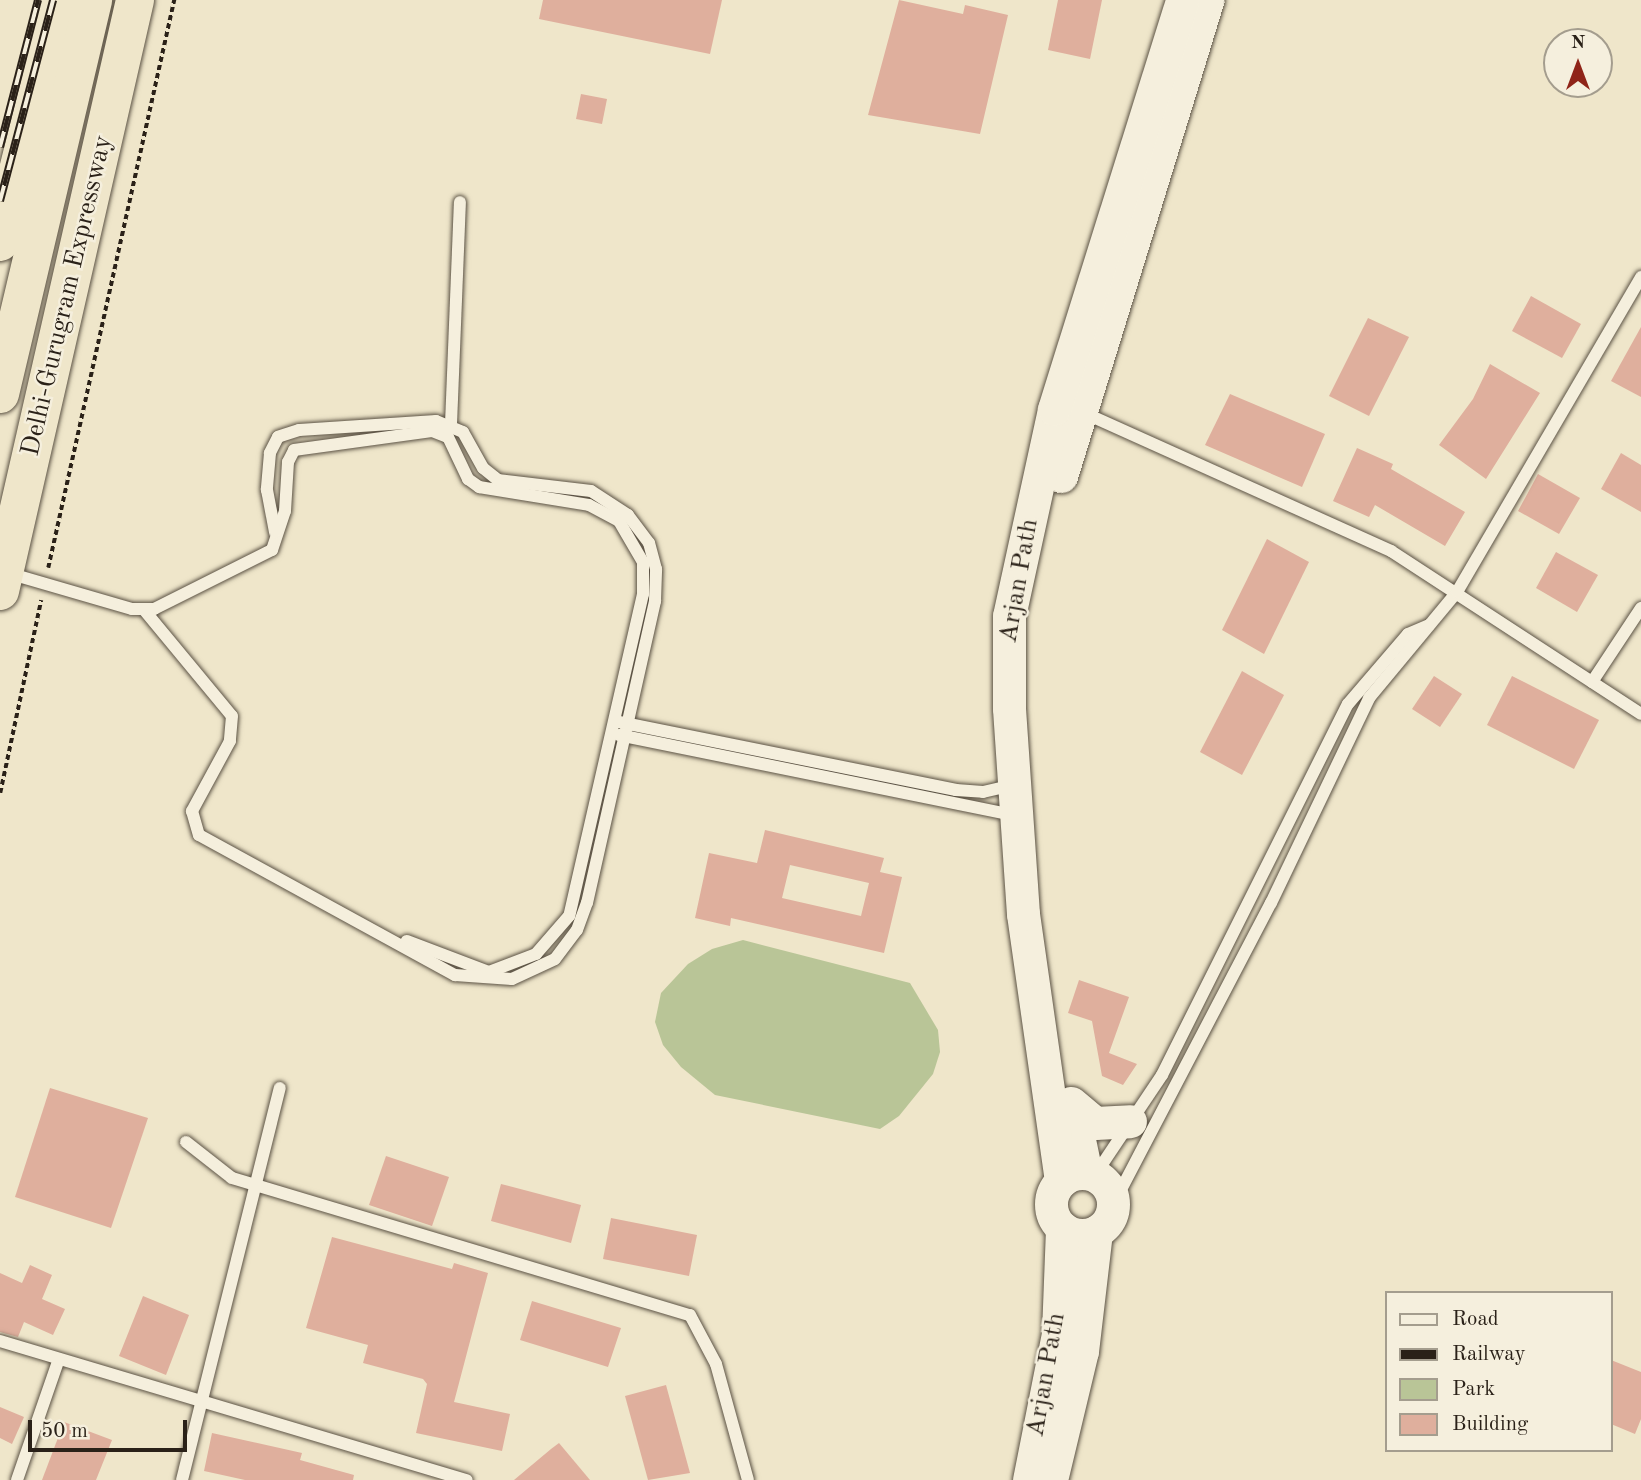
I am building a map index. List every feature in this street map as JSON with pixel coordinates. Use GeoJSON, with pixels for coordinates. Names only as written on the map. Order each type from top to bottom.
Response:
{"type":"FeatureCollection","features":[{"type":"Feature","properties":{"kind":"highway"},"geometry":{"type":"LineString","coordinates":[[0,242],[61,0]]}},
{"type":"Feature","properties":{"kind":"highway","name":"Delhi-Gurugram Expressway"},"geometry":{"type":"LineString","coordinates":[[0,394],[93,0]]}},
{"type":"Feature","properties":{"kind":"highway","name":"Delhi-Gurugram Expressway"},"geometry":{"type":"LineString","coordinates":[[2,582],[135,0]]}},
{"type":"Feature","properties":{"kind":"main road","name":"Arjan Path"},"geometry":{"type":"LineString","coordinates":[[1081,1176],[1023,914],[1007,658],[1019,566],[1054,409],[1182,0]]}},
{"type":"Feature","properties":{"kind":"main road","name":"Arjan Path"},"geometry":{"type":"LineString","coordinates":[[1081,1176],[1045,914],[1026,634],[1028,605],[1078,411],[1207,0]]}},
{"type":"Feature","properties":{"kind":"main road"},"geometry":{"type":"LineString","coordinates":[[1071,1103],[1095,1123],[1130,1121]]}},
{"type":"Feature","properties":{"kind":"main road"},"geometry":{"type":"LineString","coordinates":[[1081,1176],[1109,1186],[1114,1203],[1110,1220],[1097,1232],[1079,1235],[1062,1228],[1051,1205],[1081,1176]]}},
{"type":"Feature","properties":{"kind":"main road","name":"Arjan Path"},"geometry":{"type":"LineString","coordinates":[[1028,1480],[1058,1333],[1062,1228]]}},
{"type":"Feature","properties":{"kind":"main road","name":"Arjan Path"},"geometry":{"type":"LineString","coordinates":[[1051,1480],[1082,1352],[1097,1232]]}},
{"type":"Feature","properties":{"kind":"lane"},"geometry":{"type":"LineString","coordinates":[[2,582],[45,584],[145,611],[232,716],[230,741],[192,811],[194,827],[414,945],[468,968],[499,970],[536,954],[569,916],[655,601],[656,569],[649,543],[628,515],[591,491],[498,480],[451,424],[460,202]]}},
{"type":"Feature","properties":{"kind":"lane"},"geometry":{"type":"LineString","coordinates":[[1114,1203],[1271,904],[1358,719],[1457,592],[1639,285]]}},
{"type":"Feature","properties":{"kind":"lane"},"geometry":{"type":"LineString","coordinates":[[1078,411],[1365,537],[1457,592],[1641,714]]}},
{"type":"Feature","properties":{"kind":"lane"},"geometry":{"type":"LineString","coordinates":[[275,532],[267,490],[270,453],[278,437],[299,430],[451,424]]}},
{"type":"Feature","properties":{"kind":"lane"},"geometry":{"type":"LineString","coordinates":[[145,611],[268,555],[285,511],[288,462],[294,450],[432,431],[448,437],[468,479],[479,487],[600,508],[627,529],[643,562],[642,594],[620,729]]}},
{"type":"Feature","properties":{"kind":"lane"},"geometry":{"type":"LineString","coordinates":[[1592,682],[1641,608]]}},
{"type":"Feature","properties":{"kind":"lane"},"geometry":{"type":"LineString","coordinates":[[1081,1176],[1130,1121],[1162,1075],[1353,695],[1408,634],[1429,625]]}},
{"type":"Feature","properties":{"kind":"lane"},"geometry":{"type":"LineString","coordinates":[[620,729],[1015,800]]}},
{"type":"Feature","properties":{"kind":"lane"},"geometry":{"type":"LineString","coordinates":[[620,729],[956,790],[983,792],[1015,800]]}},
{"type":"Feature","properties":{"kind":"lane"},"geometry":{"type":"LineString","coordinates":[[182,1480],[252,1185],[280,1088]]}},
{"type":"Feature","properties":{"kind":"lane"},"geometry":{"type":"LineString","coordinates":[[186,1142],[221,1172],[252,1185],[690,1315],[716,1363],[748,1480]]}},
{"type":"Feature","properties":{"kind":"lane"},"geometry":{"type":"LineString","coordinates":[[0,1341],[467,1480]]}},
{"type":"Feature","properties":{"kind":"lane"},"geometry":{"type":"LineString","coordinates":[[17,1480],[59,1359]]}},
{"type":"Feature","properties":{"kind":"path"},"geometry":{"type":"LineString","coordinates":[[0,793],[174,0]]}},
{"type":"Feature","properties":{"kind":"green space"},"geometry":{"type":"Polygon","coordinates":[[[743,940],[910,983],[938,1030],[940,1052],[933,1074],[899,1116],[880,1129],[715,1095],[681,1067],[663,1045],[655,1022],[661,993],[688,964],[712,949],[743,940]]]}},
{"type":"Feature","properties":{"kind":"building"},"geometry":{"type":"Polygon","coordinates":[[[543,0],[722,0],[710,54],[539,19],[543,0]]]}},
{"type":"Feature","properties":{"kind":"building"},"geometry":{"type":"Polygon","coordinates":[[[899,0],[963,14],[965,5],[1008,15],[980,134],[868,115],[899,0]]]}},
{"type":"Feature","properties":{"kind":"building"},"geometry":{"type":"Polygon","coordinates":[[[1058,0],[1102,0],[1090,59],[1048,50],[1058,0]]]}},
{"type":"Feature","properties":{"kind":"building"},"geometry":{"type":"Polygon","coordinates":[[[581,94],[607,99],[602,124],[576,119],[581,94]]]}},
{"type":"Feature","properties":{"kind":"building"},"geometry":{"type":"Polygon","coordinates":[[[1531,296],[1581,324],[1562,358],[1512,331],[1531,296]]]}},
{"type":"Feature","properties":{"kind":"building"},"geometry":{"type":"Polygon","coordinates":[[[1368,318],[1409,337],[1369,416],[1329,396],[1368,318]]]}},
{"type":"Feature","properties":{"kind":"building"},"geometry":{"type":"Polygon","coordinates":[[[1641,327],[1641,397],[1611,381],[1641,327]]]}},
{"type":"Feature","properties":{"kind":"building"},"geometry":{"type":"Polygon","coordinates":[[[1490,364],[1540,393],[1486,479],[1439,445],[1473,399],[1490,364]]]}},
{"type":"Feature","properties":{"kind":"building"},"geometry":{"type":"Polygon","coordinates":[[[1230,394],[1325,434],[1302,487],[1205,445],[1230,394]]]}},
{"type":"Feature","properties":{"kind":"building"},"geometry":{"type":"Polygon","coordinates":[[[1357,448],[1393,464],[1391,469],[1465,512],[1445,546],[1375,505],[1369,517],[1333,501],[1357,448]]]}},
{"type":"Feature","properties":{"kind":"building"},"geometry":{"type":"Polygon","coordinates":[[[1621,453],[1641,465],[1641,512],[1601,489],[1621,453]]]}},
{"type":"Feature","properties":{"kind":"building"},"geometry":{"type":"Polygon","coordinates":[[[1538,474],[1580,498],[1559,534],[1518,511],[1538,474]]]}},
{"type":"Feature","properties":{"kind":"building"},"geometry":{"type":"Polygon","coordinates":[[[1267,539],[1309,562],[1264,654],[1222,630],[1267,539]]]}},
{"type":"Feature","properties":{"kind":"building"},"geometry":{"type":"Polygon","coordinates":[[[1556,552],[1598,575],[1577,612],[1536,588],[1556,552]]]}},
{"type":"Feature","properties":{"kind":"building"},"geometry":{"type":"Polygon","coordinates":[[[1242,671],[1284,695],[1242,775],[1200,752],[1242,671]]]}},
{"type":"Feature","properties":{"kind":"building"},"geometry":{"type":"Polygon","coordinates":[[[1434,676],[1462,694],[1440,727],[1412,709],[1434,676]]]}},
{"type":"Feature","properties":{"kind":"building"},"geometry":{"type":"Polygon","coordinates":[[[1512,676],[1599,720],[1574,769],[1487,725],[1512,676]]]}},
{"type":"Feature","properties":{"kind":"building"},"geometry":{"type":"Polygon","coordinates":[[[765,830],[884,858],[880,872],[902,877],[884,953],[731,918],[730,926],[695,918],[709,853],[757,863],[765,830]],[[790,865],[782,898],[861,916],[869,883],[790,865]]]}},
{"type":"Feature","properties":{"kind":"building"},"geometry":{"type":"Polygon","coordinates":[[[1079,980],[1129,997],[1109,1053],[1137,1064],[1123,1085],[1102,1076],[1092,1021],[1068,1013],[1079,980]]]}},
{"type":"Feature","properties":{"kind":"building"},"geometry":{"type":"Polygon","coordinates":[[[50,1088],[148,1118],[111,1228],[15,1197],[50,1088]]]}},
{"type":"Feature","properties":{"kind":"building"},"geometry":{"type":"Polygon","coordinates":[[[386,1156],[449,1177],[432,1226],[369,1205],[386,1156]]]}},
{"type":"Feature","properties":{"kind":"building"},"geometry":{"type":"Polygon","coordinates":[[[501,1184],[581,1205],[571,1243],[491,1221],[501,1184]]]}},
{"type":"Feature","properties":{"kind":"building"},"geometry":{"type":"Polygon","coordinates":[[[611,1218],[697,1235],[689,1276],[603,1259],[611,1218]]]}},
{"type":"Feature","properties":{"kind":"building"},"geometry":{"type":"Polygon","coordinates":[[[332,1237],[452,1269],[454,1263],[488,1273],[454,1402],[510,1414],[502,1451],[416,1433],[427,1384],[423,1379],[363,1363],[368,1345],[306,1328],[332,1237]]]}},
{"type":"Feature","properties":{"kind":"building"},"geometry":{"type":"Polygon","coordinates":[[[30,1265],[52,1275],[42,1299],[65,1309],[53,1335],[24,1322],[18,1337],[0,1332],[0,1273],[22,1283],[30,1265]]]}},
{"type":"Feature","properties":{"kind":"building"},"geometry":{"type":"Polygon","coordinates":[[[143,1296],[189,1315],[166,1375],[119,1356],[143,1296]]]}},
{"type":"Feature","properties":{"kind":"building"},"geometry":{"type":"Polygon","coordinates":[[[532,1301],[621,1328],[608,1367],[520,1340],[532,1301]]]}},
{"type":"Feature","properties":{"kind":"building"},"geometry":{"type":"Polygon","coordinates":[[[1613,1361],[1641,1372],[1641,1419],[1635,1434],[1613,1425],[1613,1361]]]}},
{"type":"Feature","properties":{"kind":"building"},"geometry":{"type":"Polygon","coordinates":[[[666,1385],[690,1473],[648,1480],[625,1396],[666,1385]]]}},
{"type":"Feature","properties":{"kind":"building"},"geometry":{"type":"Polygon","coordinates":[[[0,1407],[24,1417],[12,1444],[0,1438],[0,1407]]]}},
{"type":"Feature","properties":{"kind":"building"},"geometry":{"type":"Polygon","coordinates":[[[64,1422],[112,1440],[96,1480],[42,1480],[64,1422]]]}},
{"type":"Feature","properties":{"kind":"building"},"geometry":{"type":"Polygon","coordinates":[[[212,1433],[302,1453],[300,1460],[354,1475],[353,1480],[245,1480],[204,1471],[212,1433]]]}},
{"type":"Feature","properties":{"kind":"building"},"geometry":{"type":"Polygon","coordinates":[[[559,1443],[590,1480],[514,1480],[551,1449],[559,1443]]]}},
{"type":"Feature","properties":{"kind":"railway"},"geometry":{"type":"LineString","coordinates":[[0,147],[38,0]]}},
{"type":"Feature","properties":{"kind":"railway"},"geometry":{"type":"LineString","coordinates":[[0,201],[53,0]]}}]}
